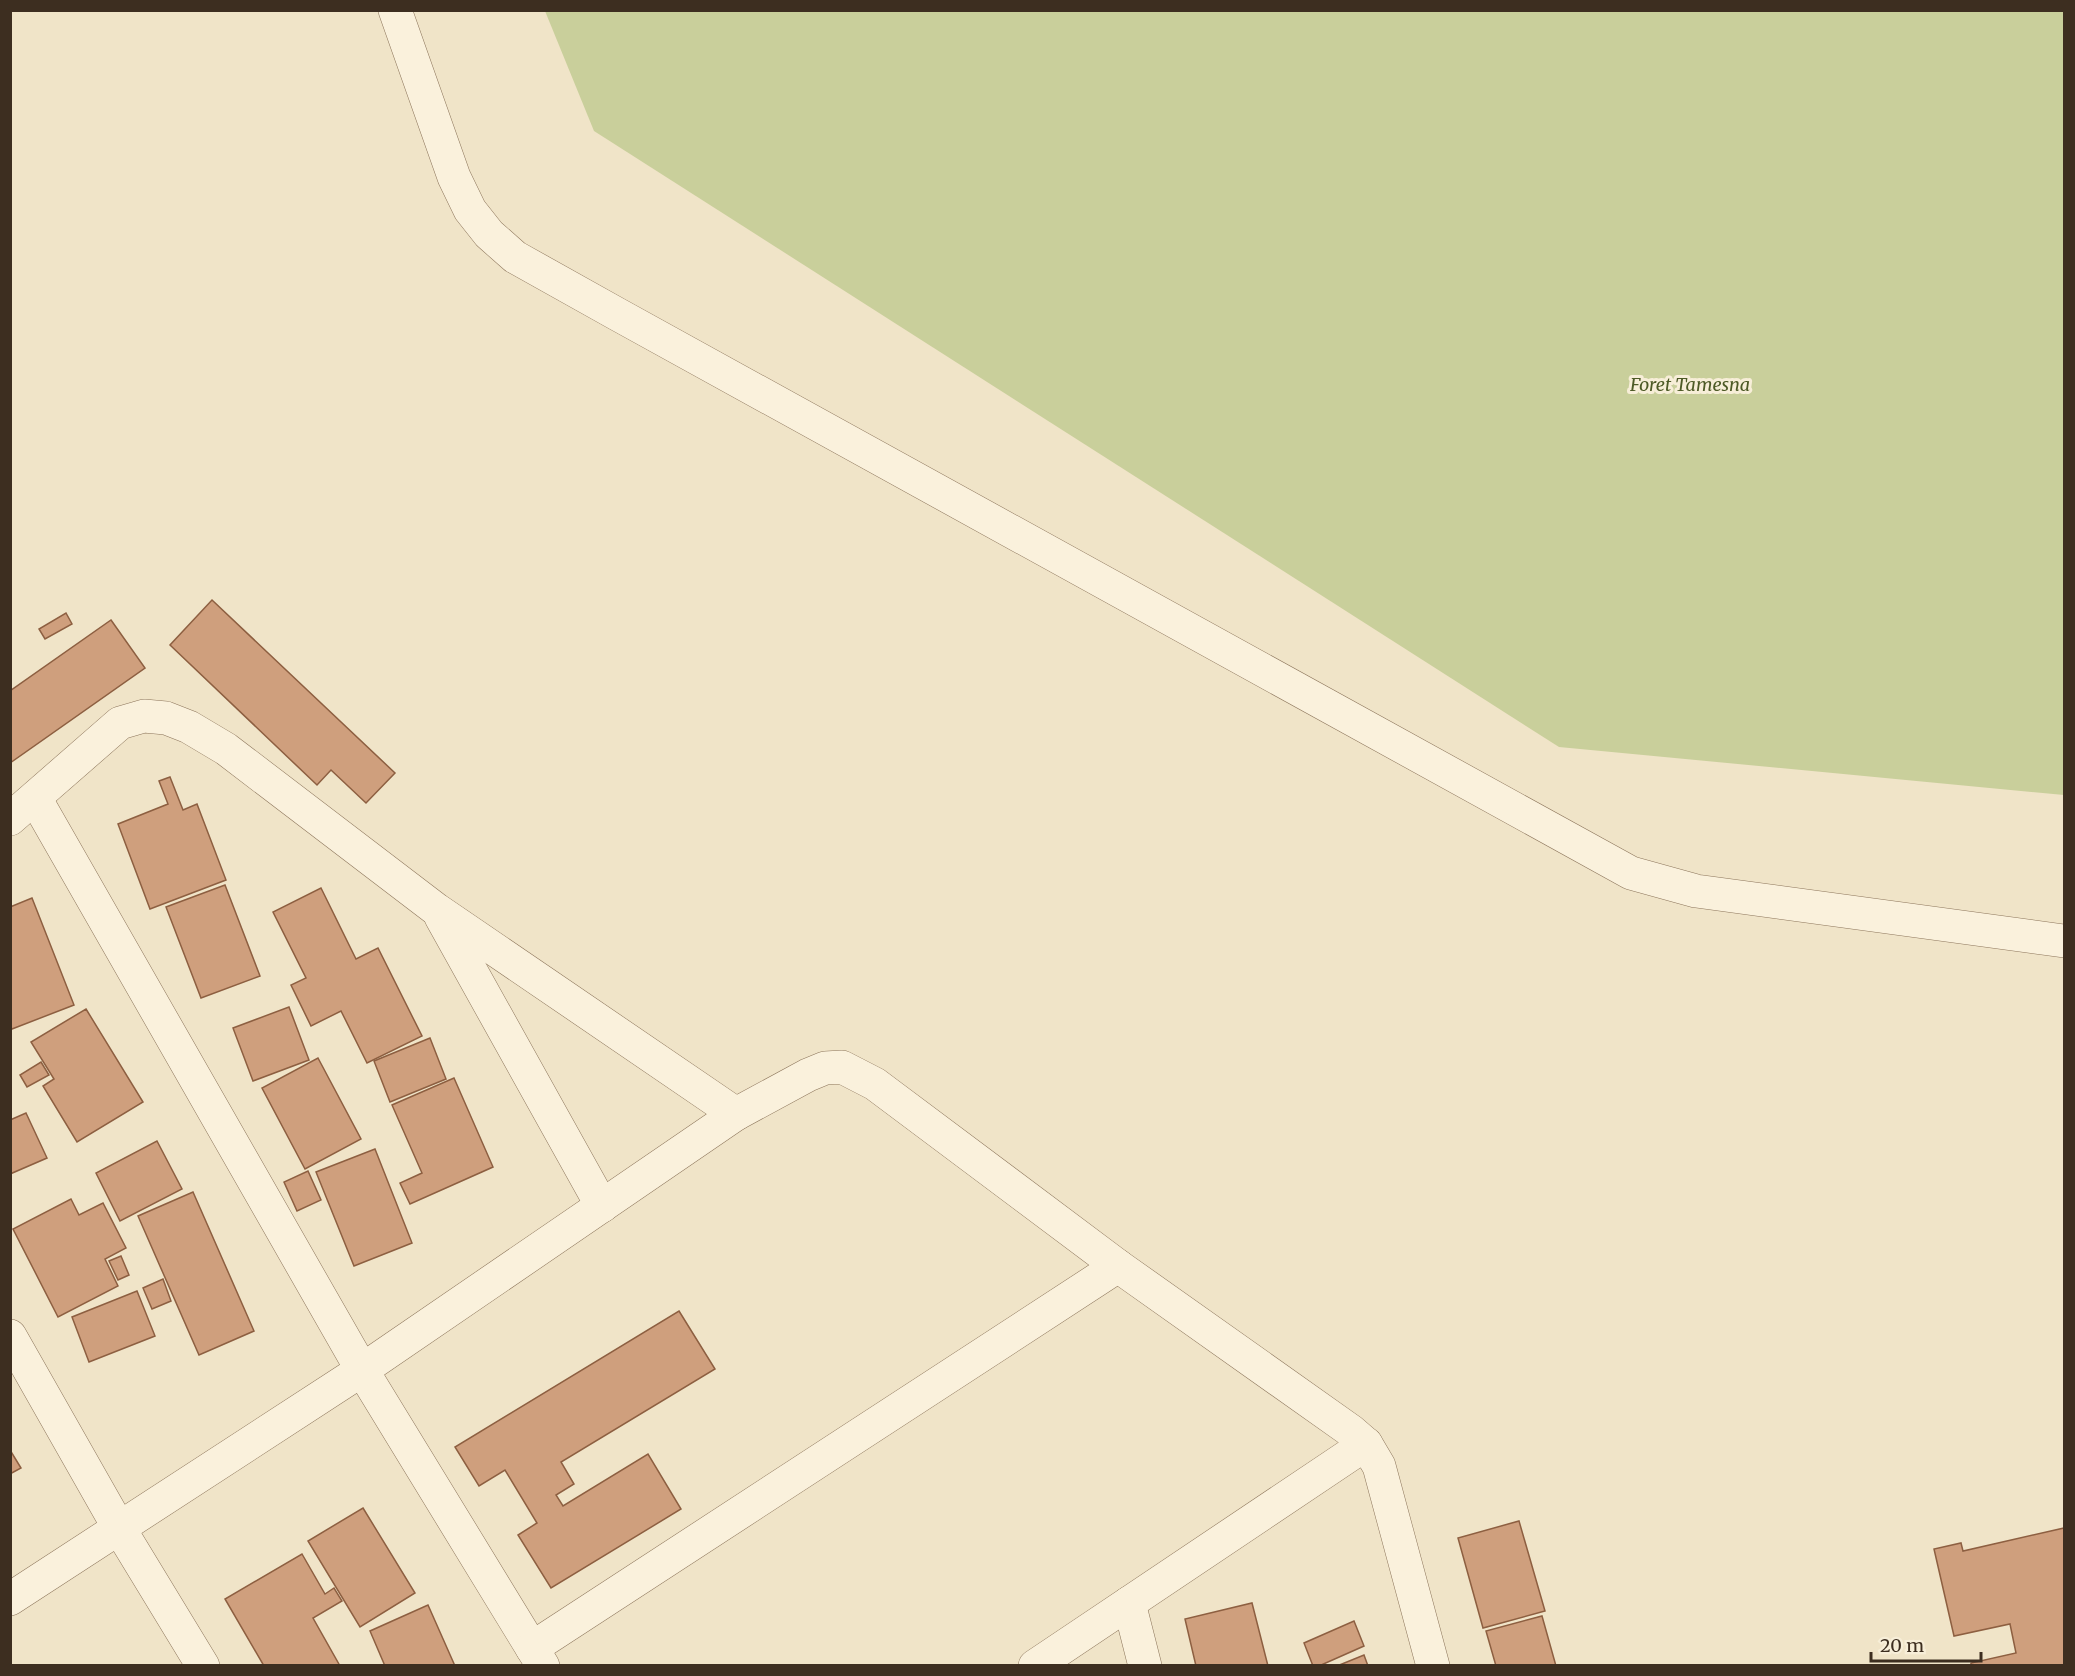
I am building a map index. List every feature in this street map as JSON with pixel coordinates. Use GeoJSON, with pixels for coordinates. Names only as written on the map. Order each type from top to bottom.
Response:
{"type":"FeatureCollection","features":[{"type":"Feature","properties":{"kind":"street"},"geometry":{"type":"LineString","coordinates":[[395,10],[454,177],[470,210],[489,234],[514,257],[616,314],[1631,873],[1696,891],[2064,941]]}},
{"type":"Feature","properties":{"kind":"street"},"geometry":{"type":"LineString","coordinates":[[735,1114],[437,910],[226,749],[189,727],[166,718],[144,716],[120,723],[23,808],[537,1657],[1118,1266]]}},
{"type":"Feature","properties":{"kind":"street"},"geometry":{"type":"LineString","coordinates":[[437,910],[603,1206]]}},
{"type":"Feature","properties":{"kind":"street"},"geometry":{"type":"LineString","coordinates":[[10,1599],[362,1370],[735,1114],[808,1075],[825,1068],[842,1067],[875,1084],[1118,1266],[1366,1444],[1379,1466],[1433,1665]]}},
{"type":"Feature","properties":{"kind":"street"},"geometry":{"type":"LineString","coordinates":[[10,1336],[119,1528],[203,1665]]}},
{"type":"Feature","properties":{"kind":"street"},"geometry":{"type":"LineString","coordinates":[[1035,1665],[1130,1604],[1366,1444]]}},
{"type":"Feature","properties":{"kind":"street"},"geometry":{"type":"LineString","coordinates":[[1130,1604],[1145,1665]]}},
{"type":"Feature","properties":{"kind":"green space","name":"Foret Tamesna"},"geometry":{"type":"Polygon","coordinates":[[[545,11],[2064,11],[2064,795],[1559,747],[594,131],[545,11]]]}},
{"type":"Feature","properties":{"kind":"building"},"geometry":{"type":"Polygon","coordinates":[[[212,600],[395,773],[366,803],[331,770],[317,785],[170,645],[212,600]]]}},
{"type":"Feature","properties":{"kind":"building"},"geometry":{"type":"Polygon","coordinates":[[[66,613],[72,624],[45,639],[39,629],[66,613]]]}},
{"type":"Feature","properties":{"kind":"building"},"geometry":{"type":"Polygon","coordinates":[[[111,620],[145,668],[10,763],[10,691],[111,620]]]}},
{"type":"Feature","properties":{"kind":"building"},"geometry":{"type":"Polygon","coordinates":[[[170,777],[183,810],[197,804],[226,880],[150,909],[118,824],[168,804],[159,781],[170,777]]]}},
{"type":"Feature","properties":{"kind":"building"},"geometry":{"type":"Polygon","coordinates":[[[225,885],[260,976],[201,998],[166,907],[225,885]]]}},
{"type":"Feature","properties":{"kind":"building"},"geometry":{"type":"Polygon","coordinates":[[[321,888],[356,959],[378,948],[422,1036],[367,1063],[341,1011],[311,1026],[291,985],[306,978],[273,912],[321,888]]]}},
{"type":"Feature","properties":{"kind":"building"},"geometry":{"type":"Polygon","coordinates":[[[32,898],[74,1005],[12,1029],[10,1025],[10,907],[32,898]]]}},
{"type":"Feature","properties":{"kind":"building"},"geometry":{"type":"Polygon","coordinates":[[[289,1007],[309,1060],[253,1081],[233,1028],[289,1007]]]}},
{"type":"Feature","properties":{"kind":"building"},"geometry":{"type":"Polygon","coordinates":[[[86,1009],[143,1102],[77,1142],[43,1086],[54,1079],[31,1042],[86,1009]]]}},
{"type":"Feature","properties":{"kind":"building"},"geometry":{"type":"Polygon","coordinates":[[[430,1038],[446,1079],[390,1102],[374,1061],[430,1038]]]}},
{"type":"Feature","properties":{"kind":"building"},"geometry":{"type":"Polygon","coordinates":[[[318,1058],[361,1139],[305,1169],[262,1088],[318,1058]]]}},
{"type":"Feature","properties":{"kind":"building"},"geometry":{"type":"Polygon","coordinates":[[[41,1062],[49,1075],[27,1087],[20,1075],[41,1062]]]}},
{"type":"Feature","properties":{"kind":"building"},"geometry":{"type":"Polygon","coordinates":[[[454,1078],[493,1167],[410,1204],[400,1183],[422,1173],[392,1105],[454,1078]]]}},
{"type":"Feature","properties":{"kind":"building"},"geometry":{"type":"Polygon","coordinates":[[[26,1113],[47,1158],[10,1174],[10,1120],[26,1113]]]}},
{"type":"Feature","properties":{"kind":"building"},"geometry":{"type":"Polygon","coordinates":[[[157,1141],[182,1189],[120,1221],[96,1173],[157,1141]]]}},
{"type":"Feature","properties":{"kind":"building"},"geometry":{"type":"Polygon","coordinates":[[[375,1149],[412,1243],[354,1266],[316,1172],[375,1149]]]}},
{"type":"Feature","properties":{"kind":"building"},"geometry":{"type":"Polygon","coordinates":[[[308,1171],[321,1200],[297,1211],[284,1182],[308,1171]]]}},
{"type":"Feature","properties":{"kind":"building"},"geometry":{"type":"Polygon","coordinates":[[[193,1192],[254,1331],[199,1355],[138,1216],[193,1192]]]}},
{"type":"Feature","properties":{"kind":"building"},"geometry":{"type":"Polygon","coordinates":[[[71,1199],[79,1215],[103,1203],[126,1248],[105,1259],[118,1286],[58,1317],[13,1229],[71,1199]]]}},
{"type":"Feature","properties":{"kind":"building"},"geometry":{"type":"Polygon","coordinates":[[[121,1256],[129,1275],[118,1280],[109,1261],[121,1256]]]}},
{"type":"Feature","properties":{"kind":"building"},"geometry":{"type":"Polygon","coordinates":[[[163,1279],[171,1301],[152,1309],[143,1288],[163,1279]]]}},
{"type":"Feature","properties":{"kind":"building"},"geometry":{"type":"Polygon","coordinates":[[[137,1291],[155,1336],[89,1362],[72,1317],[137,1291]]]}},
{"type":"Feature","properties":{"kind":"building"},"geometry":{"type":"Polygon","coordinates":[[[679,1311],[715,1369],[561,1462],[574,1484],[556,1495],[563,1506],[648,1454],[681,1509],[551,1588],[518,1535],[537,1523],[505,1470],[479,1486],[455,1447],[679,1311]]]}},
{"type":"Feature","properties":{"kind":"building"},"geometry":{"type":"Polygon","coordinates":[[[10,1450],[21,1468],[10,1474],[10,1450]]]}},
{"type":"Feature","properties":{"kind":"building"},"geometry":{"type":"Polygon","coordinates":[[[363,1508],[415,1593],[360,1627],[308,1541],[363,1508]]]}},
{"type":"Feature","properties":{"kind":"building"},"geometry":{"type":"Polygon","coordinates":[[[1519,1521],[1545,1611],[1483,1628],[1458,1538],[1519,1521]]]}},
{"type":"Feature","properties":{"kind":"building"},"geometry":{"type":"Polygon","coordinates":[[[2064,1528],[2064,1666],[1971,1666],[1971,1663],[2016,1653],[2010,1624],[1954,1636],[1934,1549],[1961,1543],[1963,1551],[2064,1528]]]}},
{"type":"Feature","properties":{"kind":"building"},"geometry":{"type":"Polygon","coordinates":[[[302,1554],[325,1594],[334,1588],[342,1601],[313,1618],[340,1666],[264,1666],[225,1599],[302,1554]]]}},
{"type":"Feature","properties":{"kind":"building"},"geometry":{"type":"Polygon","coordinates":[[[1252,1603],[1268,1666],[1196,1666],[1185,1619],[1252,1603]]]}},
{"type":"Feature","properties":{"kind":"building"},"geometry":{"type":"Polygon","coordinates":[[[428,1605],[455,1666],[385,1666],[370,1631],[428,1605]]]}},
{"type":"Feature","properties":{"kind":"building"},"geometry":{"type":"Polygon","coordinates":[[[1542,1616],[1556,1666],[1496,1666],[1486,1631],[1542,1616]]]}},
{"type":"Feature","properties":{"kind":"building"},"geometry":{"type":"Polygon","coordinates":[[[1354,1621],[1364,1646],[1319,1666],[1313,1666],[1304,1643],[1354,1621]]]}},
{"type":"Feature","properties":{"kind":"building"},"geometry":{"type":"Polygon","coordinates":[[[1364,1655],[1368,1666],[1337,1666],[1364,1655]]]}}]}
